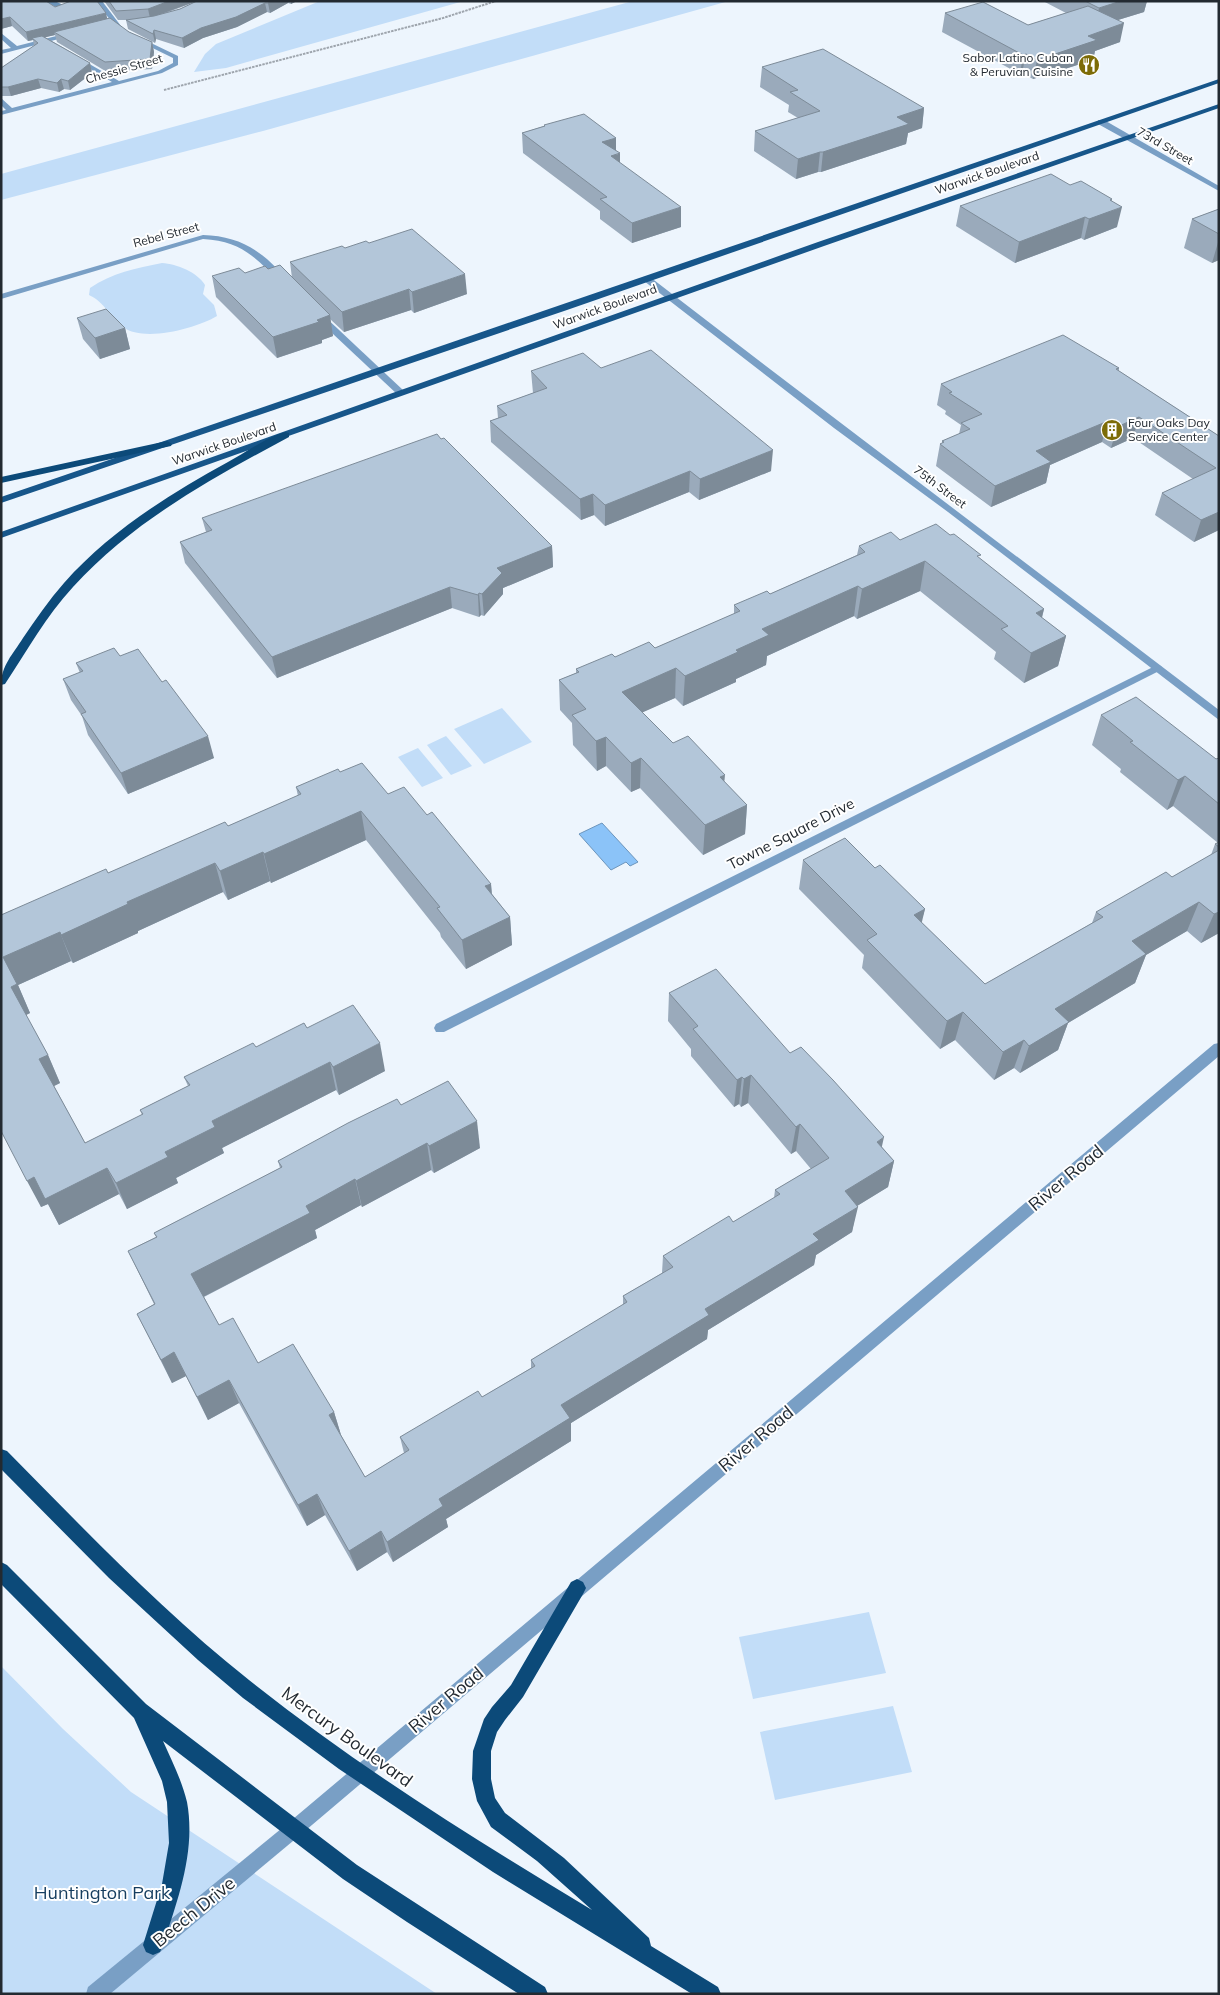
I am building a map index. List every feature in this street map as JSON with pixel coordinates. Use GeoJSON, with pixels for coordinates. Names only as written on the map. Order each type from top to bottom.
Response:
{"type":"FeatureCollection","features":[{"type":"Feature","properties":{"kind":"highway"},"geometry":{"type":"LineString","coordinates":[[1,681],[67,586],[101,552],[156,508],[192,486],[285,436]]}},
{"type":"Feature","properties":{"kind":"highway"},"geometry":{"type":"LineString","coordinates":[[1,480],[167,444]]}},
{"type":"Feature","properties":{"kind":"highway","name":"Mercury Boulevard"},"geometry":{"type":"LineString","coordinates":[[1,1457],[100,1557],[236,1682],[359,1774],[466,1845],[711,1994]]}},
{"type":"Feature","properties":{"kind":"highway"},"geometry":{"type":"LineString","coordinates":[[1,1571],[139,1711],[293,1830],[414,1916],[538,1994]]}},
{"type":"Feature","properties":{"kind":"highway"},"geometry":{"type":"LineString","coordinates":[[576,1588],[517,1691],[503,1704],[489,1728],[480,1752],[479,1777],[486,1801],[499,1822],[543,1853],[665,1966]]}},
{"type":"Feature","properties":{"kind":"highway"},"geometry":{"type":"LineString","coordinates":[[139,1711],[171,1782],[178,1810],[180,1832],[179,1851],[172,1884],[153,1945]]}},
{"type":"Feature","properties":{"kind":"main road","name":"Warwick Boulevard"},"geometry":{"type":"LineString","coordinates":[[1,500],[1219,82]]}},
{"type":"Feature","properties":{"kind":"main road","name":"Warwick Boulevard"},"geometry":{"type":"LineString","coordinates":[[1,535],[285,436],[671,297],[1219,106]]}},
{"type":"Feature","properties":{"kind":"street"},"geometry":{"type":"LineString","coordinates":[[98,1],[108,12],[114,24]]}},
{"type":"Feature","properties":{"kind":"street"},"geometry":{"type":"LineString","coordinates":[[106,26],[114,24],[127,25]]}},
{"type":"Feature","properties":{"kind":"street","name":"Chessie Street"},"geometry":{"type":"LineString","coordinates":[[1,113],[160,72],[176,64],[176,57],[128,35],[114,24]]}},
{"type":"Feature","properties":{"kind":"street"},"geometry":{"type":"LineString","coordinates":[[1,52],[80,32]]}},
{"type":"Feature","properties":{"kind":"street"},"geometry":{"type":"LineString","coordinates":[[1,35],[15,48]]}},
{"type":"Feature","properties":{"kind":"street"},"geometry":{"type":"LineString","coordinates":[[46,41],[54,46]]}},
{"type":"Feature","properties":{"kind":"street"},"geometry":{"type":"LineString","coordinates":[[70,55],[118,83]]}},
{"type":"Feature","properties":{"kind":"street"},"geometry":{"type":"LineString","coordinates":[[1,100],[11,111]]}},
{"type":"Feature","properties":{"kind":"street","name":"73rd Street"},"geometry":{"type":"LineString","coordinates":[[1101,122],[1219,189]]}},
{"type":"Feature","properties":{"kind":"street","name":"Rebel Street"},"geometry":{"type":"LineString","coordinates":[[1,297],[203,237],[217,237],[240,242],[259,256],[286,283]]}},
{"type":"Feature","properties":{"kind":"street","name":"75th Street"},"geometry":{"type":"LineString","coordinates":[[647,279],[1219,716]]}},
{"type":"Feature","properties":{"kind":"street"},"geometry":{"type":"LineString","coordinates":[[313,310],[376,372],[401,393]]}},
{"type":"Feature","properties":{"kind":"street","name":"Towne Square Drive"},"geometry":{"type":"LineString","coordinates":[[440,1028],[1157,668]]}},
{"type":"Feature","properties":{"kind":"street","name":"River Road"},"geometry":{"type":"LineString","coordinates":[[293,1830],[576,1588],[926,1297],[1219,1048]]}},
{"type":"Feature","properties":{"kind":"street","name":"Beech Drive"},"geometry":{"type":"LineString","coordinates":[[94,1994],[293,1830]]}},
{"type":"Feature","properties":{"kind":"path"},"geometry":{"type":"LineString","coordinates":[[163,90],[442,18],[496,1]]}},
{"type":"Feature","properties":{"kind":"green space"},"geometry":{"type":"Polygon","coordinates":[[[320,1],[464,1],[226,68],[194,72],[205,54],[216,44],[320,1]]]}},
{"type":"Feature","properties":{"kind":"green space"},"geometry":{"type":"Polygon","coordinates":[[[633,1],[729,1],[263,131],[1,200],[1,174],[633,1]]]}},
{"type":"Feature","properties":{"kind":"green space"},"geometry":{"type":"Polygon","coordinates":[[[162,263],[186,269],[197,276],[205,285],[203,294],[214,305],[217,316],[184,329],[157,334],[144,334],[132,332],[123,327],[95,298],[89,295],[90,288],[107,278],[134,269],[162,263]]]}},
{"type":"Feature","properties":{"kind":"green space"},"geometry":{"type":"Polygon","coordinates":[[[502,708],[532,742],[484,764],[454,729],[502,708]]]}},
{"type":"Feature","properties":{"kind":"green space"},"geometry":{"type":"Polygon","coordinates":[[[446,736],[472,766],[451,775],[427,745],[446,736]]]}},
{"type":"Feature","properties":{"kind":"green space"},"geometry":{"type":"Polygon","coordinates":[[[418,748],[443,778],[422,787],[398,757],[418,748]]]}},
{"type":"Feature","properties":{"kind":"green space"},"geometry":{"type":"Polygon","coordinates":[[[869,1612],[886,1673],[753,1699],[739,1637],[869,1612]]]}},
{"type":"Feature","properties":{"kind":"green space","name":"Huntington Park"},"geometry":{"type":"Polygon","coordinates":[[[1,1666],[63,1729],[131,1792],[437,1994],[1,1994],[1,1666]]]}},
{"type":"Feature","properties":{"kind":"green space"},"geometry":{"type":"Polygon","coordinates":[[[893,1706],[912,1772],[775,1800],[760,1732],[893,1706]]]}},
{"type":"Feature","properties":{"kind":"water"},"geometry":{"type":"Polygon","coordinates":[[[602,823],[638,862],[630,866],[626,862],[611,870],[579,834],[602,823]]]}},
{"type":"Feature","properties":{"kind":"building"},"geometry":{"type":"Polygon","coordinates":[[[1,1],[46,1],[55,7],[71,1],[97,1],[106,13],[26,32],[10,17],[1,19],[1,1]]]}},
{"type":"Feature","properties":{"kind":"building"},"geometry":{"type":"Polygon","coordinates":[[[109,1],[169,1],[148,9],[116,11],[109,1]]]}},
{"type":"Feature","properties":{"kind":"building"},"geometry":{"type":"Polygon","coordinates":[[[197,1],[272,1],[236,17],[201,28],[182,38],[154,30],[153,34],[126,20],[154,16],[180,9],[197,1]]]}},
{"type":"Feature","properties":{"kind":"building"},"geometry":{"type":"Polygon","coordinates":[[[1085,1],[1121,1],[1099,8],[1085,1]]]}},
{"type":"Feature","properties":{"kind":"building"},"geometry":{"type":"Polygon","coordinates":[[[983,2],[1028,25],[1088,6],[1124,23],[1088,36],[1097,40],[1037,60],[1026,54],[1023,55],[945,13],[983,2]]]}},
{"type":"Feature","properties":{"kind":"building"},"geometry":{"type":"Polygon","coordinates":[[[110,18],[129,32],[152,42],[150,59],[105,62],[54,32],[110,18]]]}},
{"type":"Feature","properties":{"kind":"building"},"geometry":{"type":"Polygon","coordinates":[[[42,36],[90,63],[68,81],[61,79],[57,83],[38,79],[1,87],[1,68],[38,43],[32,38],[42,36]]]}},
{"type":"Feature","properties":{"kind":"building"},"geometry":{"type":"Polygon","coordinates":[[[823,49],[924,108],[897,117],[909,124],[798,159],[755,131],[820,111],[790,92],[798,90],[762,67],[823,49]]]}},
{"type":"Feature","properties":{"kind":"building"},"geometry":{"type":"Polygon","coordinates":[[[584,114],[616,138],[602,142],[620,153],[611,156],[681,207],[632,223],[600,199],[607,197],[522,133],[584,114]]]}},
{"type":"Feature","properties":{"kind":"building"},"geometry":{"type":"Polygon","coordinates":[[[1051,174],[1070,185],[1081,181],[1122,207],[1089,219],[1085,217],[1019,242],[960,206],[1051,174]]]}},
{"type":"Feature","properties":{"kind":"building"},"geometry":{"type":"Polygon","coordinates":[[[1219,209],[1219,234],[1192,219],[1219,209]]]}},
{"type":"Feature","properties":{"kind":"building"},"geometry":{"type":"Polygon","coordinates":[[[412,229],[465,274],[412,292],[409,289],[342,312],[290,262],[342,246],[345,248],[366,241],[369,243],[412,229]]]}},
{"type":"Feature","properties":{"kind":"building"},"geometry":{"type":"Polygon","coordinates":[[[280,265],[330,315],[317,320],[319,322],[273,337],[212,276],[239,268],[245,273],[265,266],[268,269],[280,265]]]}},
{"type":"Feature","properties":{"kind":"building"},"geometry":{"type":"Polygon","coordinates":[[[106,309],[125,328],[95,338],[77,318],[106,309]]]}},
{"type":"Feature","properties":{"kind":"building"},"geometry":{"type":"Polygon","coordinates":[[[1063,335],[1119,368],[1116,369],[1219,436],[1219,512],[1201,520],[1162,493],[1216,468],[1139,417],[1117,427],[1108,421],[1036,451],[1051,462],[995,486],[940,444],[944,442],[942,441],[970,429],[961,423],[982,414],[949,393],[952,392],[941,384],[1063,335]]]}},
{"type":"Feature","properties":{"kind":"building"},"geometry":{"type":"Polygon","coordinates":[[[651,350],[773,450],[700,479],[690,471],[605,505],[593,494],[580,499],[490,421],[507,415],[497,406],[547,388],[531,371],[583,353],[601,368],[651,350]]]}},
{"type":"Feature","properties":{"kind":"building"},"geometry":{"type":"Polygon","coordinates":[[[437,434],[441,439],[444,438],[552,546],[497,568],[502,573],[482,594],[479,593],[478,595],[450,587],[272,657],[180,542],[212,530],[202,518],[437,434]]]}},
{"type":"Feature","properties":{"kind":"building"},"geometry":{"type":"Polygon","coordinates":[[[936,524],[950,535],[954,534],[981,555],[977,556],[1044,609],[1036,613],[1066,636],[1031,653],[1001,629],[1008,626],[925,561],[862,589],[858,586],[762,629],[769,635],[736,650],[738,652],[685,676],[676,668],[622,692],[673,743],[688,736],[725,775],[720,777],[747,805],[705,825],[641,758],[631,763],[606,737],[596,741],[572,715],[586,709],[559,680],[579,672],[576,669],[612,654],[615,657],[649,642],[655,648],[740,611],[734,605],[767,591],[770,594],[865,552],[859,546],[891,532],[900,540],[936,524]]]}},
{"type":"Feature","properties":{"kind":"building"},"geometry":{"type":"Polygon","coordinates":[[[114,648],[120,656],[138,649],[162,682],[166,680],[208,736],[121,773],[81,714],[86,712],[63,679],[83,671],[76,663],[114,648]]]}},
{"type":"Feature","properties":{"kind":"building"},"geometry":{"type":"Polygon","coordinates":[[[1136,697],[1216,759],[1219,758],[1219,804],[1185,776],[1178,780],[1130,742],[1133,741],[1101,715],[1136,697]]]}},
{"type":"Feature","properties":{"kind":"building"},"geometry":{"type":"Polygon","coordinates":[[[362,763],[388,794],[404,787],[427,815],[432,812],[491,884],[485,886],[510,917],[462,940],[437,908],[440,907],[361,811],[264,854],[263,852],[220,871],[215,863],[127,902],[128,904],[61,935],[60,932],[3,957],[17,984],[11,987],[48,1055],[39,1059],[85,1143],[143,1114],[140,1110],[190,1085],[184,1077],[253,1043],[256,1047],[304,1023],[307,1028],[353,1005],[380,1043],[333,1067],[330,1062],[212,1121],[215,1127],[165,1152],[168,1157],[116,1183],[107,1168],[45,1199],[34,1177],[27,1181],[1,1131],[1,915],[106,869],[108,873],[225,822],[228,826],[301,794],[296,787],[338,769],[340,772],[362,763]]]}},
{"type":"Feature","properties":{"kind":"building"},"geometry":{"type":"Polygon","coordinates":[[[845,838],[875,868],[880,865],[925,909],[914,915],[985,984],[1103,917],[1096,912],[1166,872],[1172,877],[1219,850],[1219,912],[1214,914],[1199,902],[1132,941],[1146,954],[1055,1009],[1069,1022],[1029,1046],[1024,1040],[1003,1052],[963,1012],[947,1021],[867,940],[877,934],[803,860],[845,838]]]}},
{"type":"Feature","properties":{"kind":"building"},"geometry":{"type":"Polygon","coordinates":[[[716,969],[790,1053],[801,1047],[833,1080],[884,1137],[877,1142],[894,1161],[845,1191],[858,1207],[813,1234],[819,1240],[705,1309],[709,1315],[561,1405],[570,1418],[439,1499],[443,1506],[387,1542],[381,1531],[349,1551],[317,1494],[298,1505],[229,1380],[197,1397],[174,1352],[161,1360],[137,1314],[155,1304],[128,1251],[157,1237],[154,1233],[282,1167],[278,1161],[348,1123],[397,1099],[401,1105],[448,1081],[477,1121],[429,1146],[427,1143],[356,1181],[355,1179],[306,1206],[310,1213],[191,1274],[219,1325],[233,1318],[258,1363],[293,1344],[334,1412],[329,1415],[365,1477],[409,1450],[400,1437],[478,1391],[482,1397],[535,1366],[531,1360],[627,1302],[623,1296],[673,1267],[663,1256],[729,1216],[733,1222],[780,1194],[775,1190],[829,1158],[800,1124],[796,1127],[751,1075],[737,1080],[693,1029],[698,1026],[669,993],[716,969]]]}},
{"type":"Feature","properties":{"kind":"waterway"},"geometry":{"type":"LineString","coordinates":[[49,1],[68,10]]}},
{"type":"Feature","properties":{"kind":"place","name":"Sabor Latino Cuban & Peruvian Cuisine"},"geometry":{"type":"Point","coordinates":[1089,65]}},
{"type":"Feature","properties":{"kind":"place","name":"Four Oaks Day Service Center"},"geometry":{"type":"Point","coordinates":[1112,430]}}]}
